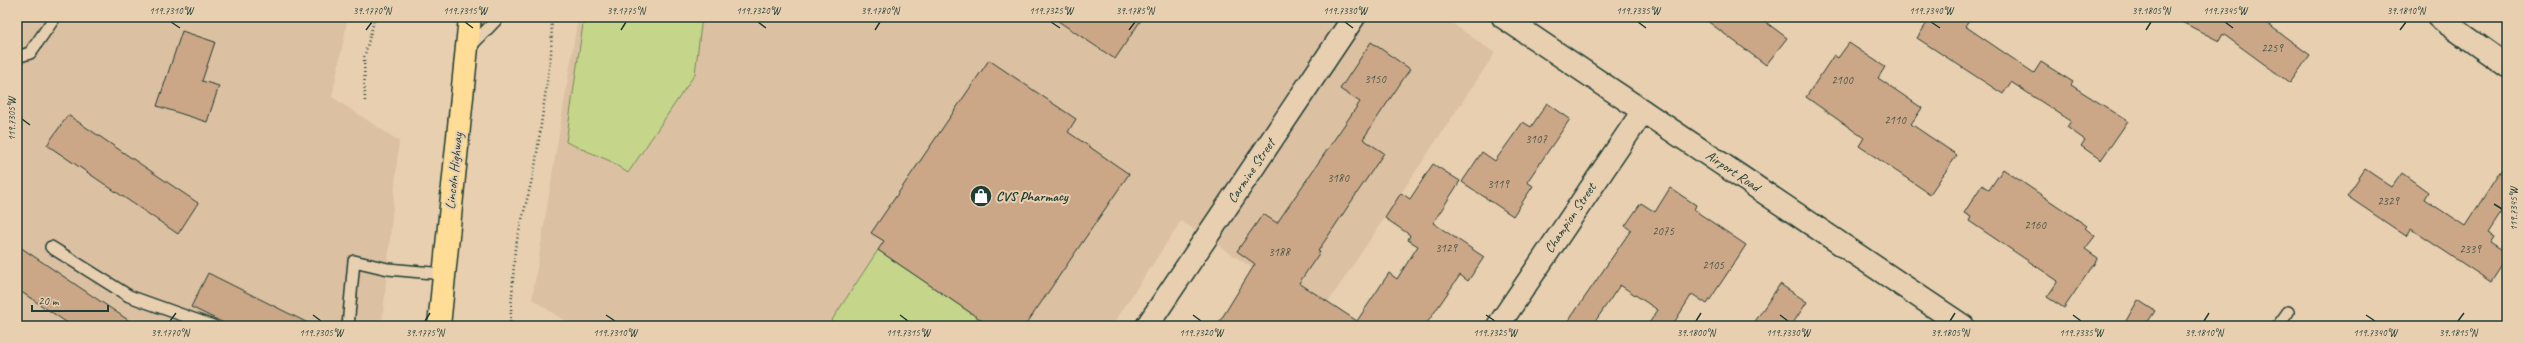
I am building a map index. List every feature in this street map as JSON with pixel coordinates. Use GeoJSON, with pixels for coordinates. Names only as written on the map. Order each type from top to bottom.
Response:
{"type":"FeatureCollection","features":[{"type":"Feature","properties":{"kind":"highway","name":"Lincoln Highway"},"geometry":{"type":"LineString","coordinates":[[439,326],[470,17]]}},
{"type":"Feature","properties":{"kind":"street","name":"Carmine Street"},"geometry":{"type":"LineString","coordinates":[[1147,326],[1354,17]]}},
{"type":"Feature","properties":{"kind":"street","name":"Airport Road"},"geometry":{"type":"LineString","coordinates":[[1503,17],[1963,326]]}},
{"type":"Feature","properties":{"kind":"street"},"geometry":{"type":"LineString","coordinates":[[2438,17],[2507,66]]}},
{"type":"Feature","properties":{"kind":"street","name":"Champion Street"},"geometry":{"type":"LineString","coordinates":[[1498,326],[1643,111]]}},
{"type":"Feature","properties":{"kind":"lane"},"geometry":{"type":"LineString","coordinates":[[17,57],[30,53],[55,17]]}},
{"type":"Feature","properties":{"kind":"lane"},"geometry":{"type":"LineString","coordinates":[[467,50],[499,17]]}},
{"type":"Feature","properties":{"kind":"lane"},"geometry":{"type":"LineString","coordinates":[[51,247],[129,296],[213,326]]}},
{"type":"Feature","properties":{"kind":"lane"},"geometry":{"type":"LineString","coordinates":[[348,326],[354,261],[388,269],[444,274]]}},
{"type":"Feature","properties":{"kind":"lane"},"geometry":{"type":"LineString","coordinates":[[2278,326],[2288,312]]}},
{"type":"Feature","properties":{"kind":"path"},"geometry":{"type":"LineString","coordinates":[[365,101],[364,58],[374,17]]}},
{"type":"Feature","properties":{"kind":"path"},"geometry":{"type":"LineString","coordinates":[[510,326],[515,248],[535,167],[552,54],[552,17]]}},
{"type":"Feature","properties":{"kind":"shaded area"},"geometry":{"type":"Polygon","coordinates":[[[17,17],[348,17],[332,97],[399,141],[382,326],[17,326],[17,17]]]}},
{"type":"Feature","properties":{"kind":"shaded area"},"geometry":{"type":"Polygon","coordinates":[[[578,17],[1443,17],[1495,53],[1321,313],[1181,221],[1112,326],[572,326],[532,299],[578,17]]]}},
{"type":"Feature","properties":{"kind":"green space"},"geometry":{"type":"Polygon","coordinates":[[[584,17],[702,17],[695,74],[628,173],[610,161],[566,142],[584,17]]]}},
{"type":"Feature","properties":{"kind":"green space"},"geometry":{"type":"Polygon","coordinates":[[[878,250],[990,326],[828,326],[878,250]]]}},
{"type":"Feature","properties":{"kind":"building"},"geometry":{"type":"Polygon","coordinates":[[[1052,17],[1143,17],[1115,59],[1052,17]]]}},
{"type":"Feature","properties":{"kind":"building"},"geometry":{"type":"Polygon","coordinates":[[[1702,17],[1759,17],[1787,38],[1766,65],[1702,17]]]}},
{"type":"Feature","properties":{"kind":"building"},"geometry":{"type":"Polygon","coordinates":[[[1931,17],[1971,17],[1965,26],[2034,73],[2041,62],[2073,82],[2071,85],[2128,121],[2101,160],[2081,146],[2085,140],[2067,127],[2071,121],[2011,82],[2003,94],[1917,38],[1931,17]]]}},
{"type":"Feature","properties":{"kind":"building"},"geometry":{"type":"Polygon","coordinates":[[[2172,17],[2258,17],[2310,55],[2290,83],[2223,34],[2219,41],[2172,17]]]}},
{"type":"Feature","properties":{"kind":"building"},"geometry":{"type":"Polygon","coordinates":[[[182,31],[215,42],[202,81],[219,86],[207,122],[157,106],[182,31]]]}},
{"type":"Feature","properties":{"kind":"building"},"geometry":{"type":"Polygon","coordinates":[[[1371,42],[1410,69],[1363,139],[1384,153],[1318,251],[1320,252],[1299,283],[1357,321],[1389,273],[1397,279],[1418,246],[1408,240],[1410,235],[1385,218],[1401,193],[1410,199],[1433,164],[1460,181],[1433,223],[1484,257],[1468,281],[1460,275],[1425,326],[1217,326],[1255,264],[1237,251],[1263,214],[1277,223],[1360,102],[1340,89],[1371,42]]]}},
{"type":"Feature","properties":{"kind":"building"},"geometry":{"type":"Polygon","coordinates":[[[1849,43],[1885,67],[1878,78],[1922,108],[1911,124],[1957,155],[1930,194],[1859,146],[1864,138],[1806,97],[1834,55],[1838,58],[1849,43]]]}},
{"type":"Feature","properties":{"kind":"building"},"geometry":{"type":"Polygon","coordinates":[[[989,60],[1076,119],[1068,132],[1129,174],[1025,326],[990,326],[878,250],[884,241],[871,233],[989,60]]]}},
{"type":"Feature","properties":{"kind":"building"},"geometry":{"type":"Polygon","coordinates":[[[1547,103],[1570,119],[1527,182],[1533,186],[1513,216],[1462,182],[1482,152],[1495,161],[1523,122],[1531,127],[1547,103]]]}},
{"type":"Feature","properties":{"kind":"building"},"geometry":{"type":"Polygon","coordinates":[[[68,115],[198,203],[178,234],[47,145],[68,115]]]}},
{"type":"Feature","properties":{"kind":"building"},"geometry":{"type":"Polygon","coordinates":[[[2507,161],[2507,204],[2488,233],[2494,237],[2490,243],[2507,254],[2507,258],[2491,282],[2411,229],[2406,236],[2347,196],[2365,169],[2392,187],[2402,173],[2428,192],[2424,199],[2465,226],[2507,161]]]}},
{"type":"Feature","properties":{"kind":"building"},"geometry":{"type":"Polygon","coordinates":[[[2003,169],[2087,226],[2085,228],[2095,236],[2085,249],[2098,258],[2064,308],[2047,297],[2058,281],[1969,221],[1971,217],[1964,213],[1982,185],[1989,190],[2003,169]]]}},
{"type":"Feature","properties":{"kind":"building"},"geometry":{"type":"Polygon","coordinates":[[[1670,188],[1696,205],[1694,210],[1746,245],[1707,304],[1692,294],[1672,326],[1647,326],[1658,310],[1620,285],[1592,326],[1565,326],[1631,230],[1625,226],[1641,203],[1655,212],[1670,188]]]}},
{"type":"Feature","properties":{"kind":"building"},"geometry":{"type":"Polygon","coordinates":[[[17,245],[137,326],[72,326],[17,289],[17,245]]]}},
{"type":"Feature","properties":{"kind":"building"},"geometry":{"type":"Polygon","coordinates":[[[208,273],[314,326],[230,326],[191,307],[208,273]]]}},
{"type":"Feature","properties":{"kind":"building"},"geometry":{"type":"Polygon","coordinates":[[[1780,284],[1807,302],[1791,326],[1752,326],[1780,284]]]}},
{"type":"Feature","properties":{"kind":"building"},"geometry":{"type":"Polygon","coordinates":[[[2138,300],[2155,311],[2145,326],[2123,326],[2138,300]]]}},
{"type":"Feature","properties":{"kind":"place","name":"CVS Pharmacy"},"geometry":{"type":"Point","coordinates":[981,196]}}]}
